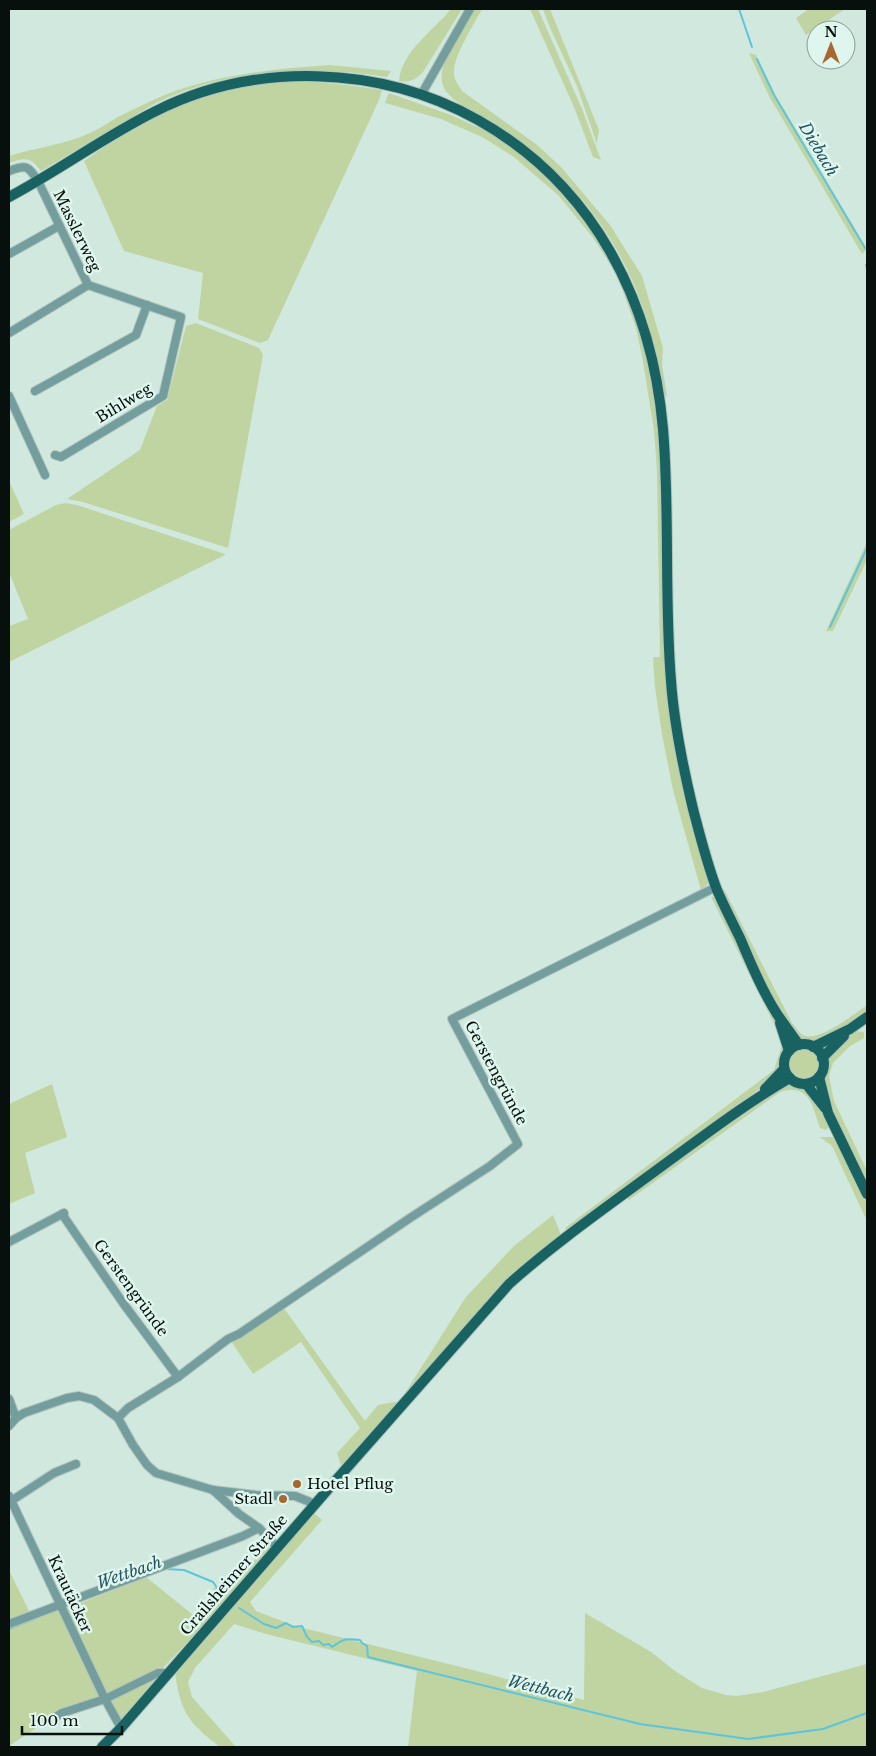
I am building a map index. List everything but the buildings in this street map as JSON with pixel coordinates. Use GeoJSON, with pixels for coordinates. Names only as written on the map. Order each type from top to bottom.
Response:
{"type":"FeatureCollection","features":[{"type":"Feature","properties":{"kind":"main road"},"geometry":{"type":"LineString","coordinates":[[9,197],[156,111],[192,96],[221,87],[256,80],[296,76],[346,78],[384,84],[445,104],[489,126],[522,150],[568,192],[612,252],[632,295],[652,358],[662,426],[666,485],[667,608],[671,682],[680,758],[702,843],[716,887],[760,983],[776,1013],[799,1045]]}},
{"type":"Feature","properties":{"kind":"main road"},"geometry":{"type":"LineString","coordinates":[[776,1013],[789,1051]]}},
{"type":"Feature","properties":{"kind":"main road"},"geometry":{"type":"LineString","coordinates":[[822,1058],[850,1030],[867,1017]]}},
{"type":"Feature","properties":{"kind":"main road"},"geometry":{"type":"LineString","coordinates":[[813,1047],[850,1030]]}},
{"type":"Feature","properties":{"kind":"main road"},"geometry":{"type":"LineString","coordinates":[[805,1044],[813,1047],[822,1058],[822,1071],[819,1077],[806,1084],[799,1084],[790,1078],[784,1069],[785,1056],[799,1045],[805,1044]]}},
{"type":"Feature","properties":{"kind":"main road"},"geometry":{"type":"LineString","coordinates":[[757,1097],[784,1069]]}},
{"type":"Feature","properties":{"kind":"main road"},"geometry":{"type":"LineString","coordinates":[[819,1077],[828,1113]]}},
{"type":"Feature","properties":{"kind":"main road"},"geometry":{"type":"LineString","coordinates":[[757,1097],[790,1078]]}},
{"type":"Feature","properties":{"kind":"main road"},"geometry":{"type":"LineString","coordinates":[[806,1084],[828,1113],[867,1194]]}},
{"type":"Feature","properties":{"kind":"main road","name":"Crailsheimer Straße"},"geometry":{"type":"LineString","coordinates":[[102,1747],[121,1728],[277,1547],[509,1284],[531,1264],[757,1097]]}},
{"type":"Feature","properties":{"kind":"street"},"geometry":{"type":"LineString","coordinates":[[421,95],[470,9]]}},
{"type":"Feature","properties":{"kind":"street"},"geometry":{"type":"LineString","coordinates":[[9,171],[21,166],[26,167],[30,169],[38,181]]}},
{"type":"Feature","properties":{"kind":"street","name":"Masslerweg"},"geometry":{"type":"LineString","coordinates":[[38,181],[88,284],[181,317]]}},
{"type":"Feature","properties":{"kind":"street"},"geometry":{"type":"LineString","coordinates":[[9,254],[59,226]]}},
{"type":"Feature","properties":{"kind":"street"},"geometry":{"type":"LineString","coordinates":[[9,333],[88,284]]}},
{"type":"Feature","properties":{"kind":"street"},"geometry":{"type":"LineString","coordinates":[[35,390],[136,335],[147,305]]}},
{"type":"Feature","properties":{"kind":"street","name":"Bihlweg"},"geometry":{"type":"LineString","coordinates":[[55,455],[61,457],[164,396],[181,317]]}},
{"type":"Feature","properties":{"kind":"street"},"geometry":{"type":"LineString","coordinates":[[9,396],[45,475]]}},
{"type":"Feature","properties":{"kind":"street","name":"Gerstengründe"},"geometry":{"type":"LineString","coordinates":[[118,1418],[128,1408],[178,1376],[228,1339],[240,1334],[490,1166],[518,1144],[452,1019],[716,887]]}},
{"type":"Feature","properties":{"kind":"street","name":"Gerstengründe"},"geometry":{"type":"LineString","coordinates":[[9,1242],[63,1214],[123,1303],[178,1376]]}},
{"type":"Feature","properties":{"kind":"street"},"geometry":{"type":"LineString","coordinates":[[9,1426],[16,1418],[52,1403],[79,1396],[94,1400],[118,1418],[146,1465],[156,1473],[213,1490],[256,1495],[295,1496],[315,1504]]}},
{"type":"Feature","properties":{"kind":"street"},"geometry":{"type":"LineString","coordinates":[[9,1399],[16,1418]]}},
{"type":"Feature","properties":{"kind":"street","name":"Krautäcker"},"geometry":{"type":"LineString","coordinates":[[76,1464],[54,1473],[10,1498],[105,1699],[121,1728]]}},
{"type":"Feature","properties":{"kind":"street"},"geometry":{"type":"LineString","coordinates":[[213,1490],[239,1514],[259,1528],[277,1547]]}},
{"type":"Feature","properties":{"kind":"street"},"geometry":{"type":"LineString","coordinates":[[9,1624],[243,1536],[259,1528]]}},
{"type":"Feature","properties":{"kind":"street"},"geometry":{"type":"LineString","coordinates":[[58,1716],[105,1699],[158,1673],[169,1673]]}},
{"type":"Feature","properties":{"kind":"green space"},"geometry":{"type":"Polygon","coordinates":[[[451,9],[462,9],[423,72],[412,80],[406,82],[399,81],[401,70],[412,51],[451,9]]]}},
{"type":"Feature","properties":{"kind":"green space"},"geometry":{"type":"Polygon","coordinates":[[[474,9],[482,9],[465,39],[455,63],[454,76],[456,81],[462,91],[536,144],[561,167],[610,225],[642,276],[663,348],[662,365],[667,396],[663,397],[657,359],[648,323],[635,288],[619,254],[600,223],[577,194],[551,167],[498,125],[459,103],[444,88],[442,69],[446,58],[474,9]]]}},
{"type":"Feature","properties":{"kind":"green space"},"geometry":{"type":"Polygon","coordinates":[[[530,9],[538,9],[582,109],[601,160],[593,157],[574,107],[530,9]]]}},
{"type":"Feature","properties":{"kind":"green space"},"geometry":{"type":"Polygon","coordinates":[[[543,9],[550,9],[599,130],[597,144],[577,86],[543,9]]]}},
{"type":"Feature","properties":{"kind":"green space"},"geometry":{"type":"Polygon","coordinates":[[[809,9],[845,9],[828,20],[806,20],[806,35],[796,18],[809,9]]]}},
{"type":"Feature","properties":{"kind":"green space"},"geometry":{"type":"Polygon","coordinates":[[[749,53],[756,55],[776,96],[867,249],[862,254],[769,96],[749,53]]]}},
{"type":"Feature","properties":{"kind":"green space"},"geometry":{"type":"Polygon","coordinates":[[[330,65],[391,71],[387,77],[328,71],[269,72],[240,76],[183,92],[156,103],[41,171],[34,163],[27,160],[9,163],[9,156],[82,136],[148,102],[187,87],[227,77],[289,68],[330,65]]]}},
{"type":"Feature","properties":{"kind":"green space"},"geometry":{"type":"Polygon","coordinates":[[[285,81],[334,84],[382,90],[268,340],[260,343],[198,319],[203,273],[124,251],[84,161],[138,125],[186,101],[228,90],[285,81]]]}},
{"type":"Feature","properties":{"kind":"green space"},"geometry":{"type":"Polygon","coordinates":[[[389,93],[451,115],[486,131],[506,142],[546,173],[602,241],[639,323],[651,376],[659,428],[672,734],[689,808],[711,881],[701,890],[673,790],[655,688],[653,657],[660,657],[657,471],[654,430],[636,328],[623,291],[613,269],[594,239],[558,195],[514,157],[482,137],[441,119],[385,103],[389,93]]]}},
{"type":"Feature","properties":{"kind":"green space"},"geometry":{"type":"Polygon","coordinates":[[[196,323],[259,348],[263,355],[228,548],[83,502],[67,499],[140,450],[157,406],[167,400],[186,326],[196,323]]]}},
{"type":"Feature","properties":{"kind":"green space"},"geometry":{"type":"Polygon","coordinates":[[[9,484],[24,514],[9,522],[9,484]]]}},
{"type":"Feature","properties":{"kind":"green space"},"geometry":{"type":"Polygon","coordinates":[[[65,503],[77,505],[225,555],[9,662],[9,626],[28,619],[9,572],[9,530],[56,505],[65,503]]]}},
{"type":"Feature","properties":{"kind":"green space"},"geometry":{"type":"Polygon","coordinates":[[[867,542],[867,560],[833,631],[826,631],[867,542]]]}},
{"type":"Feature","properties":{"kind":"green space"},"geometry":{"type":"Polygon","coordinates":[[[724,889],[792,1023],[803,1035],[818,1035],[845,1021],[867,1005],[867,1012],[845,1028],[816,1043],[806,1042],[795,1034],[776,1003],[752,956],[724,895],[724,889]]]}},
{"type":"Feature","properties":{"kind":"green space"},"geometry":{"type":"Polygon","coordinates":[[[711,897],[716,897],[779,1026],[783,1042],[711,897]]]}},
{"type":"Feature","properties":{"kind":"green space"},"geometry":{"type":"Polygon","coordinates":[[[856,1031],[864,1032],[864,1038],[850,1046],[833,1063],[829,1076],[834,1101],[867,1171],[867,1183],[828,1102],[822,1081],[827,1055],[835,1046],[856,1031]]]}},
{"type":"Feature","properties":{"kind":"green space"},"geometry":{"type":"Polygon","coordinates":[[[783,1042],[785,1050],[781,1067],[762,1087],[568,1231],[565,1228],[774,1070],[783,1042]]]}},
{"type":"Feature","properties":{"kind":"green space"},"geometry":{"type":"Polygon","coordinates":[[[804,1048],[810,1049],[815,1053],[819,1058],[819,1070],[815,1075],[810,1079],[804,1080],[798,1079],[793,1075],[789,1070],[788,1064],[789,1058],[793,1053],[798,1049],[804,1048]]]}},
{"type":"Feature","properties":{"kind":"green space"},"geometry":{"type":"Polygon","coordinates":[[[52,1084],[67,1137],[25,1153],[35,1193],[9,1204],[9,1104],[52,1084]]]}},
{"type":"Feature","properties":{"kind":"green space"},"geometry":{"type":"Polygon","coordinates":[[[788,1084],[808,1089],[813,1094],[828,1123],[829,1127],[826,1130],[820,1128],[812,1105],[804,1094],[790,1090],[780,1092],[629,1200],[626,1198],[772,1093],[788,1084]]]}},
{"type":"Feature","properties":{"kind":"green space"},"geometry":{"type":"Polygon","coordinates":[[[820,1137],[834,1137],[840,1142],[867,1203],[867,1221],[832,1146],[820,1137]]]}},
{"type":"Feature","properties":{"kind":"green space"},"geometry":{"type":"Polygon","coordinates":[[[553,1215],[561,1235],[506,1280],[342,1468],[337,1453],[360,1428],[301,1342],[253,1374],[231,1341],[283,1307],[365,1421],[378,1405],[400,1401],[466,1297],[514,1246],[553,1215]]]}},
{"type":"Feature","properties":{"kind":"green space"},"geometry":{"type":"Polygon","coordinates":[[[314,1513],[322,1520],[250,1602],[256,1611],[295,1626],[477,1671],[584,1700],[585,1613],[651,1652],[675,1671],[702,1688],[726,1695],[737,1696],[763,1692],[867,1664],[867,1747],[408,1747],[417,1671],[266,1634],[234,1624],[195,1668],[188,1682],[192,1697],[236,1747],[220,1747],[188,1717],[179,1696],[175,1672],[314,1513]]]}},
{"type":"Feature","properties":{"kind":"green space"},"geometry":{"type":"Polygon","coordinates":[[[266,1538],[270,1549],[204,1625],[161,1670],[157,1669],[105,1694],[66,1609],[146,1577],[198,1619],[214,1588],[219,1585],[229,1587],[255,1560],[259,1547],[266,1538]]]}},
{"type":"Feature","properties":{"kind":"green space"},"geometry":{"type":"Polygon","coordinates":[[[9,1572],[29,1611],[9,1620],[9,1572]]]}},
{"type":"Feature","properties":{"kind":"green space"},"geometry":{"type":"Polygon","coordinates":[[[56,1607],[60,1611],[99,1697],[60,1712],[9,1746],[9,1625],[56,1607]]]}},
{"type":"Feature","properties":{"kind":"green space"},"geometry":{"type":"Polygon","coordinates":[[[161,1675],[120,1720],[111,1699],[161,1675]]]}},
{"type":"Feature","properties":{"kind":"waterway","name":"Diebach"},"geometry":{"type":"LineString","coordinates":[[739,9],[752,47]]}},
{"type":"Feature","properties":{"kind":"waterway","name":"Diebach"},"geometry":{"type":"LineString","coordinates":[[757,59],[774,95],[865,248]]}},
{"type":"Feature","properties":{"kind":"waterway","name":"Diebach"},"geometry":{"type":"LineString","coordinates":[[830,627],[867,548]]}},
{"type":"Feature","properties":{"kind":"waterway","name":"Wettbach"},"geometry":{"type":"LineString","coordinates":[[166,1569],[184,1570],[213,1582],[222,1595]]}},
{"type":"Feature","properties":{"kind":"waterway","name":"Wettbach"},"geometry":{"type":"LineString","coordinates":[[239,1608],[264,1624],[276,1628],[286,1623],[293,1627],[302,1626],[307,1637],[312,1642],[319,1641],[323,1645],[329,1644],[332,1647],[344,1640],[360,1640],[367,1646],[368,1657],[640,1724],[748,1739],[823,1729],[867,1713]]}},
{"type":"Feature","properties":{"kind":"waterway","name":"Wettbach"},"geometry":{"type":"LineString","coordinates":[[9,1629],[41,1616]]}},
{"type":"Feature","properties":{"kind":"place","name":"Hotel Pflug"},"geometry":{"type":"Point","coordinates":[297,1484]}},
{"type":"Feature","properties":{"kind":"place","name":"Stadl"},"geometry":{"type":"Point","coordinates":[283,1499]}}]}
